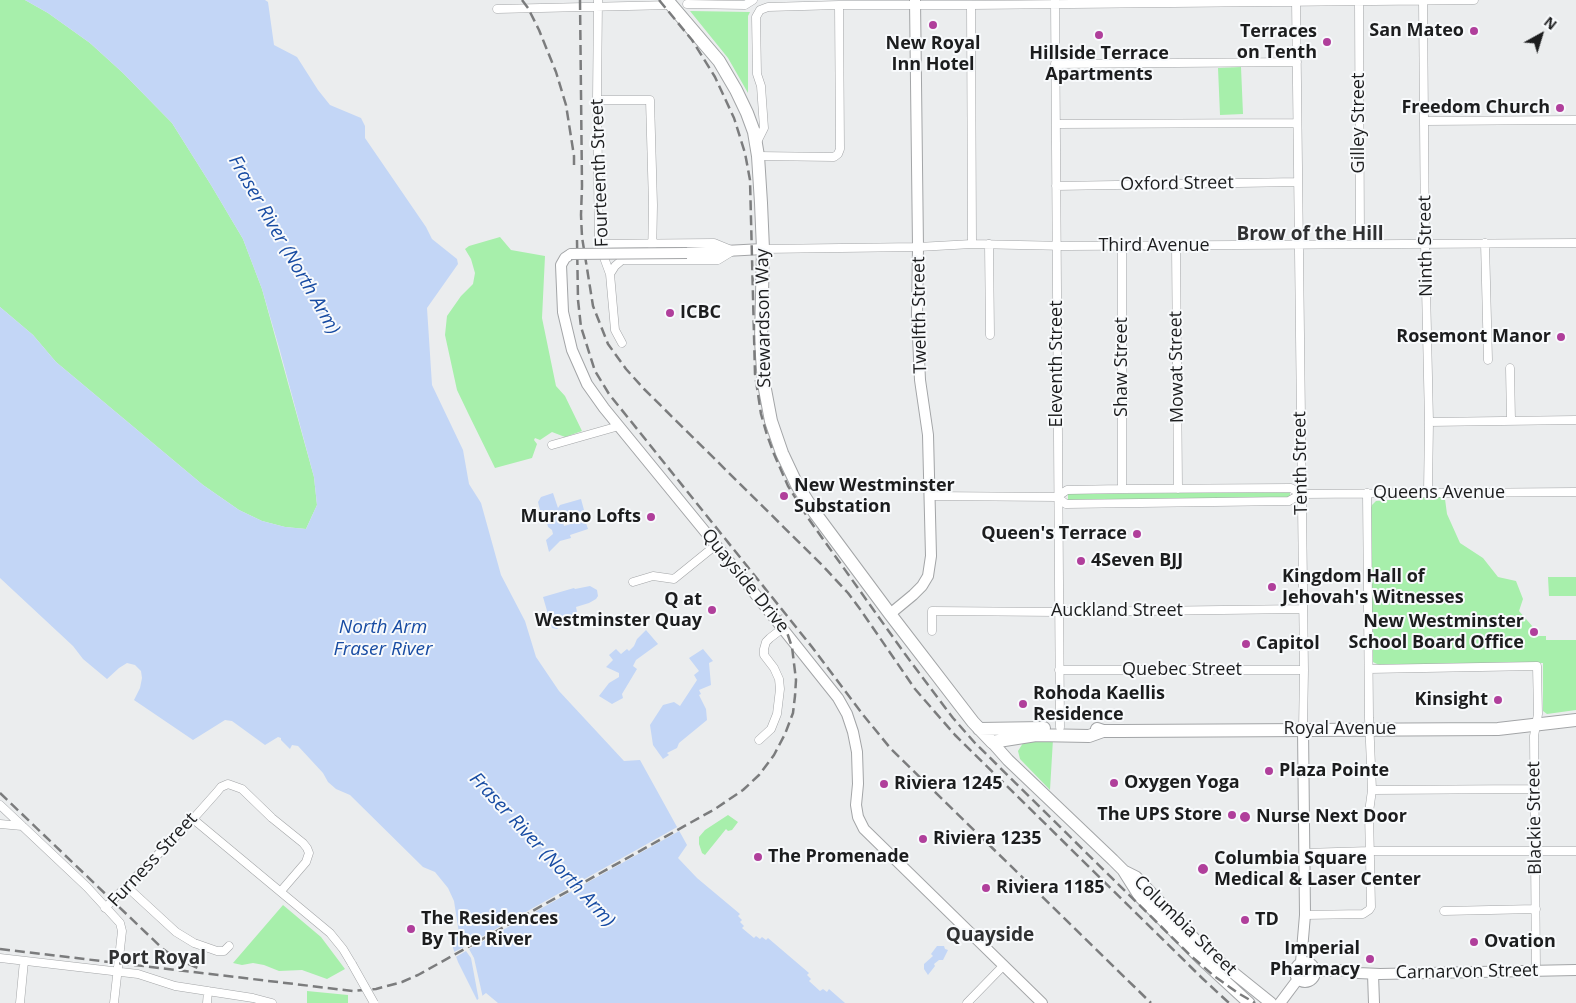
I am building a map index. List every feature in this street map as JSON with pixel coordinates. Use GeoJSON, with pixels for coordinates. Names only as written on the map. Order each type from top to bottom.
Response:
{"type":"FeatureCollection","features":[{"type":"Feature","properties":{"kind":"main road","name":"Stewardson Way"},"geometry":{"type":"LineString","coordinates":[[670,3],[719,61],[747,112],[756,143],[763,249],[761,341],[764,384],[771,421],[782,453],[797,485],[815,513],[890,614],[992,742]]}},
{"type":"Feature","properties":{"kind":"main road","name":"Royal Avenue"},"geometry":{"type":"LineString","coordinates":[[979,728],[1089,727],[1103,731],[1498,729],[1576,720]]}},
{"type":"Feature","properties":{"kind":"main road","name":"Royal Avenue"},"geometry":{"type":"LineString","coordinates":[[992,742],[1036,735],[1089,736],[1103,731]]}},
{"type":"Feature","properties":{"kind":"main road","name":"Columbia Street"},"geometry":{"type":"LineString","coordinates":[[992,742],[1123,870],[1140,897],[1200,958],[1249,1003]]}},
{"type":"Feature","properties":{"kind":"main road","name":"Columbia Street"},"geometry":{"type":"LineString","coordinates":[[1123,870],[1136,877],[1205,950],[1271,1003]]}},
{"type":"Feature","properties":{"kind":"street"},"geometry":{"type":"LineString","coordinates":[[687,4],[745,5],[753,0]]}},
{"type":"Feature","properties":{"kind":"street","name":"Ninth Street"},"geometry":{"type":"LineString","coordinates":[[1423,0],[1429,422],[1428,492]]}},
{"type":"Feature","properties":{"kind":"street"},"geometry":{"type":"LineString","coordinates":[[756,143],[764,128],[761,86],[757,74],[756,17],[760,10],[768,6],[915,3],[971,5],[984,2],[1474,0]]}},
{"type":"Feature","properties":{"kind":"street","name":"Tenth Street"},"geometry":{"type":"LineString","coordinates":[[1296,1],[1304,670],[1304,920],[1309,967]]}},
{"type":"Feature","properties":{"kind":"street","name":"Gilley Street"},"geometry":{"type":"LineString","coordinates":[[1359,1],[1360,244]]}},
{"type":"Feature","properties":{"kind":"street","name":"Eleventh Street"},"geometry":{"type":"LineString","coordinates":[[1055,2],[1060,727]]}},
{"type":"Feature","properties":{"kind":"street"},"geometry":{"type":"LineString","coordinates":[[497,9],[598,3],[670,3]]}},
{"type":"Feature","properties":{"kind":"street","name":"Fourteenth Street"},"geometry":{"type":"LineString","coordinates":[[598,3],[597,100],[600,244],[610,274],[615,330],[622,343]]}},
{"type":"Feature","properties":{"kind":"street","name":"Twelfth Street"},"geometry":{"type":"LineString","coordinates":[[890,614],[918,591],[928,576],[931,556],[928,435],[920,380],[917,315],[915,3]]}},
{"type":"Feature","properties":{"kind":"street"},"geometry":{"type":"LineString","coordinates":[[758,156],[834,156],[838,154],[840,149],[839,5]]}},
{"type":"Feature","properties":{"kind":"street"},"geometry":{"type":"LineString","coordinates":[[971,5],[972,244]]}},
{"type":"Feature","properties":{"kind":"street"},"geometry":{"type":"LineString","coordinates":[[1055,64],[1296,62]]}},
{"type":"Feature","properties":{"kind":"street"},"geometry":{"type":"LineString","coordinates":[[597,100],[650,100],[653,205],[652,260]]}},
{"type":"Feature","properties":{"kind":"street"},"geometry":{"type":"LineString","coordinates":[[1424,121],[1576,120]]}},
{"type":"Feature","properties":{"kind":"street"},"geometry":{"type":"LineString","coordinates":[[1056,124],[1297,123]]}},
{"type":"Feature","properties":{"kind":"street","name":"Oxford Street"},"geometry":{"type":"LineString","coordinates":[[1056,186],[1298,182]]}},
{"type":"Feature","properties":{"kind":"street"},"geometry":{"type":"LineString","coordinates":[[600,244],[716,243],[733,251]]}},
{"type":"Feature","properties":{"kind":"street"},"geometry":{"type":"LineString","coordinates":[[1485,243],[1488,360]]}},
{"type":"Feature","properties":{"kind":"street","name":"Third Avenue"},"geometry":{"type":"LineString","coordinates":[[763,249],[918,247],[972,244],[1176,246],[1576,243]]}},
{"type":"Feature","properties":{"kind":"street"},"geometry":{"type":"LineString","coordinates":[[989,244],[990,336]]}},
{"type":"Feature","properties":{"kind":"street","name":"Shaw Street"},"geometry":{"type":"LineString","coordinates":[[1122,246],[1122,489]]}},
{"type":"Feature","properties":{"kind":"street","name":"Mowat Street"},"geometry":{"type":"LineString","coordinates":[[1176,246],[1178,489]]}},
{"type":"Feature","properties":{"kind":"street","name":"Quayside Drive"},"geometry":{"type":"LineString","coordinates":[[763,249],[687,253],[571,254],[566,256],[561,265],[561,295],[565,326],[572,350],[587,384],[604,408],[838,698],[854,732],[858,784],[856,805],[858,817],[864,830],[1042,1003]]}},
{"type":"Feature","properties":{"kind":"street"},"geometry":{"type":"LineString","coordinates":[[610,274],[622,260],[718,260],[733,251]]}},
{"type":"Feature","properties":{"kind":"street"},"geometry":{"type":"LineString","coordinates":[[1510,368],[1511,421]]}},
{"type":"Feature","properties":{"kind":"street"},"geometry":{"type":"LineString","coordinates":[[1429,422],[1576,420]]}},
{"type":"Feature","properties":{"kind":"street"},"geometry":{"type":"LineString","coordinates":[[552,445],[619,426]]}},
{"type":"Feature","properties":{"kind":"street","name":"Queens Avenue"},"geometry":{"type":"LineString","coordinates":[[930,496],[1057,497],[1067,490],[1122,489],[1291,488],[1302,494],[1576,492]]}},
{"type":"Feature","properties":{"kind":"street"},"geometry":{"type":"LineString","coordinates":[[1304,920],[1363,914],[1369,910],[1371,904],[1369,812],[1372,790],[1368,669],[1367,493]]}},
{"type":"Feature","properties":{"kind":"street","name":"Queens Avenue"},"geometry":{"type":"LineString","coordinates":[[1057,497],[1066,504],[1289,502],[1302,494]]}},
{"type":"Feature","properties":{"kind":"street"},"geometry":{"type":"LineString","coordinates":[[634,582],[653,576],[674,580],[716,545]]}},
{"type":"Feature","properties":{"kind":"street","name":"Auckland Street"},"geometry":{"type":"LineString","coordinates":[[932,631],[932,611],[1059,612],[1303,609]]}},
{"type":"Feature","properties":{"kind":"street"},"geometry":{"type":"LineString","coordinates":[[759,740],[771,729],[780,690],[779,679],[774,668],[764,655],[764,649],[766,642],[783,628]]}},
{"type":"Feature","properties":{"kind":"street","name":"Blackie Street"},"geometry":{"type":"LineString","coordinates":[[1368,669],[1537,666],[1538,714],[1534,736],[1536,971]]}},
{"type":"Feature","properties":{"kind":"street","name":"Quebec Street"},"geometry":{"type":"LineString","coordinates":[[1060,670],[1304,670]]}},
{"type":"Feature","properties":{"kind":"street","name":"Furness Street"},"geometry":{"type":"LineString","coordinates":[[114,1003],[121,927],[120,923],[105,908],[193,819],[221,787],[228,784],[242,789],[307,848],[306,862],[280,891]]}},
{"type":"Feature","properties":{"kind":"street"},"geometry":{"type":"LineString","coordinates":[[1372,790],[1534,789]]}},
{"type":"Feature","properties":{"kind":"street"},"geometry":{"type":"LineString","coordinates":[[0,805],[87,888],[105,908]]}},
{"type":"Feature","properties":{"kind":"street"},"geometry":{"type":"LineString","coordinates":[[193,819],[330,933],[343,949],[374,1003]]}},
{"type":"Feature","properties":{"kind":"street"},"geometry":{"type":"LineString","coordinates":[[0,824],[22,826]]}},
{"type":"Feature","properties":{"kind":"street"},"geometry":{"type":"LineString","coordinates":[[1304,853],[1370,851],[1576,851]]}},
{"type":"Feature","properties":{"kind":"street"},"geometry":{"type":"LineString","coordinates":[[126,886],[176,932],[194,943],[217,951],[224,951],[229,946]]}},
{"type":"Feature","properties":{"kind":"street"},"geometry":{"type":"LineString","coordinates":[[1444,911],[1536,909]]}},
{"type":"Feature","properties":{"kind":"street"},"geometry":{"type":"LineString","coordinates":[[0,958],[150,977],[175,986],[253,998],[272,1003]]}},
{"type":"Feature","properties":{"kind":"street"},"geometry":{"type":"LineString","coordinates":[[20,1003],[24,961]]}},
{"type":"Feature","properties":{"kind":"street"},"geometry":{"type":"LineString","coordinates":[[967,1003],[1004,965]]}},
{"type":"Feature","properties":{"kind":"street"},"geometry":{"type":"LineString","coordinates":[[1298,965],[1309,967],[1308,981],[1298,979],[1295,970],[1298,965]]}},
{"type":"Feature","properties":{"kind":"street","name":"Carnarvon Street"},"geometry":{"type":"LineString","coordinates":[[1309,967],[1352,976],[1358,973],[1486,973],[1576,970]]}},
{"type":"Feature","properties":{"kind":"street"},"geometry":{"type":"LineString","coordinates":[[1373,974],[1374,998]]}},
{"type":"Feature","properties":{"kind":"street"},"geometry":{"type":"LineString","coordinates":[[1280,1003],[1298,979]]}},
{"type":"Feature","properties":{"kind":"street"},"geometry":{"type":"LineString","coordinates":[[207,1003],[208,991]]}},
{"type":"Feature","properties":{"kind":"green space"},"geometry":{"type":"Polygon","coordinates":[[[0,0],[25,0],[48,13],[90,43],[123,73],[172,123],[243,239],[262,289],[314,477],[317,505],[306,529],[285,527],[262,521],[239,510],[203,485],[56,362],[33,335],[0,307],[0,0]]]}},
{"type":"Feature","properties":{"kind":"green space"},"geometry":{"type":"Polygon","coordinates":[[[690,11],[750,12],[748,16],[748,93],[728,58],[690,11]]]}},
{"type":"Feature","properties":{"kind":"green space"},"geometry":{"type":"Polygon","coordinates":[[[1241,67],[1243,114],[1220,115],[1218,68],[1241,67]]]}},
{"type":"Feature","properties":{"kind":"green space"},"geometry":{"type":"Polygon","coordinates":[[[500,237],[511,250],[545,256],[542,318],[556,386],[565,396],[582,431],[565,437],[552,432],[540,440],[535,438],[534,440],[537,444],[532,458],[495,468],[457,390],[445,335],[447,316],[461,296],[473,284],[475,273],[471,259],[465,249],[469,246],[500,237]]]}},
{"type":"Feature","properties":{"kind":"green space"},"geometry":{"type":"Polygon","coordinates":[[[1290,492],[1290,498],[1068,500],[1068,494],[1290,492]]]}},
{"type":"Feature","properties":{"kind":"green space"},"geometry":{"type":"Polygon","coordinates":[[[1439,495],[1445,499],[1447,514],[1460,543],[1483,558],[1498,577],[1516,581],[1523,599],[1519,611],[1533,627],[1533,636],[1546,636],[1546,640],[1576,640],[1576,710],[1547,714],[1543,711],[1543,663],[1379,665],[1373,662],[1370,510],[1376,501],[1439,495]]]}},
{"type":"Feature","properties":{"kind":"green space"},"geometry":{"type":"Polygon","coordinates":[[[1548,577],[1576,577],[1576,596],[1549,596],[1548,577]]]}},
{"type":"Feature","properties":{"kind":"green space"},"geometry":{"type":"Polygon","coordinates":[[[1053,739],[1050,790],[1020,759],[1018,751],[1023,743],[1053,739]]]}},
{"type":"Feature","properties":{"kind":"green space"},"geometry":{"type":"Polygon","coordinates":[[[728,815],[738,822],[732,830],[728,831],[726,829],[705,855],[702,853],[699,844],[699,837],[705,830],[728,815]]]}},
{"type":"Feature","properties":{"kind":"green space"},"geometry":{"type":"Polygon","coordinates":[[[283,905],[321,937],[345,969],[327,979],[302,970],[279,971],[253,963],[242,965],[233,963],[283,905]]]}},
{"type":"Feature","properties":{"kind":"green space"},"geometry":{"type":"Polygon","coordinates":[[[307,991],[348,995],[348,1003],[307,1003],[307,991]]]}},
{"type":"Feature","properties":{"kind":"water","name":"North Arm Fraser River"},"geometry":{"type":"Polygon","coordinates":[[[25,0],[265,0],[268,2],[274,45],[297,57],[330,105],[361,118],[365,126],[365,138],[426,227],[432,239],[457,259],[458,264],[427,308],[432,385],[463,450],[469,484],[481,503],[501,575],[525,621],[536,657],[559,691],[624,761],[640,760],[687,845],[678,858],[697,878],[740,914],[738,916],[742,920],[740,922],[744,926],[742,928],[754,938],[756,936],[760,939],[762,937],[766,940],[768,938],[809,973],[807,975],[811,979],[809,981],[820,991],[823,989],[827,992],[829,989],[845,1003],[498,1003],[486,993],[477,1000],[453,948],[453,943],[459,933],[454,901],[448,888],[435,872],[423,867],[350,795],[336,789],[328,782],[323,773],[298,746],[292,745],[290,749],[278,737],[265,745],[232,721],[225,720],[193,740],[134,700],[140,688],[142,678],[141,671],[135,665],[127,663],[107,679],[83,659],[73,646],[0,578],[0,307],[33,335],[56,362],[203,485],[239,510],[262,521],[285,527],[306,529],[317,505],[314,477],[280,351],[262,289],[243,239],[172,123],[123,73],[90,43],[48,13],[25,0]]]}},
{"type":"Feature","properties":{"kind":"water"},"geometry":{"type":"Polygon","coordinates":[[[553,493],[558,508],[560,505],[581,499],[584,510],[581,513],[576,515],[575,511],[561,515],[564,526],[578,522],[578,518],[581,517],[582,520],[585,520],[588,529],[570,535],[571,538],[560,541],[549,552],[546,540],[553,534],[552,530],[548,527],[546,518],[542,519],[538,502],[541,497],[553,493]]]}},
{"type":"Feature","properties":{"kind":"water"},"geometry":{"type":"Polygon","coordinates":[[[590,586],[597,590],[598,596],[596,599],[576,607],[577,612],[557,629],[552,628],[543,597],[574,588],[590,586]]]}},
{"type":"Feature","properties":{"kind":"water"},"geometry":{"type":"Polygon","coordinates":[[[646,630],[658,644],[636,660],[633,666],[637,669],[622,694],[623,698],[612,704],[599,696],[609,683],[619,677],[619,673],[606,667],[613,660],[609,655],[616,649],[621,654],[627,649],[629,651],[646,630]]]}},
{"type":"Feature","properties":{"kind":"water"},"geometry":{"type":"Polygon","coordinates":[[[703,649],[713,661],[709,663],[711,685],[699,690],[701,694],[699,695],[706,709],[707,720],[679,743],[677,748],[667,753],[669,755],[663,759],[653,745],[650,725],[663,705],[674,702],[680,706],[697,680],[694,675],[699,671],[689,658],[703,649]]]}},
{"type":"Feature","properties":{"kind":"water"},"geometry":{"type":"Polygon","coordinates":[[[937,946],[944,946],[948,950],[943,960],[939,960],[934,964],[935,966],[928,975],[924,969],[924,964],[933,956],[931,954],[937,946]]]}},
{"type":"Feature","properties":{"kind":"pier"},"geometry":{"type":"Polygon","coordinates":[[[679,826],[681,830],[469,949],[474,958],[483,998],[479,1001],[471,958],[466,951],[454,958],[452,953],[464,947],[456,933],[456,929],[467,945],[679,826]]]}},
{"type":"Feature","properties":{"kind":"railway"},"geometry":{"type":"LineString","coordinates":[[522,0],[539,30],[556,72],[566,105],[574,156],[574,168]]}},
{"type":"Feature","properties":{"kind":"railway"},"geometry":{"type":"LineString","coordinates":[[580,0],[582,237],[593,306],[608,344],[626,369],[644,389],[848,593],[915,689],[955,735],[1229,1003]]}},
{"type":"Feature","properties":{"kind":"railway"},"geometry":{"type":"LineString","coordinates":[[659,0],[692,40],[715,77],[734,118],[745,153],[750,180],[755,374],[761,414],[767,435],[788,486],[808,518],[905,654],[953,718],[975,743],[1191,956],[1214,976],[1255,1003]]}},
{"type":"Feature","properties":{"kind":"railway"},"geometry":{"type":"LineString","coordinates":[[577,240],[578,300],[581,327],[595,371],[609,394],[812,647],[891,749],[1151,1003]]}},
{"type":"Feature","properties":{"kind":"railway"},"geometry":{"type":"LineString","coordinates":[[0,949],[353,991],[376,989],[402,982],[418,975],[715,809],[743,790],[759,775],[774,755],[793,713],[796,680],[792,647],[781,615]]}},
{"type":"Feature","properties":{"kind":"railway"},"geometry":{"type":"LineString","coordinates":[[0,793],[163,949],[177,959],[198,968]]}},
{"type":"Feature","properties":{"kind":"place","name":"New Royal Inn Hotel"},"geometry":{"type":"Point","coordinates":[933,25]}},
{"type":"Feature","properties":{"kind":"place","name":"San Mateo"},"geometry":{"type":"Point","coordinates":[1474,31]}},
{"type":"Feature","properties":{"kind":"place","name":"Hillside Terrace Apartments"},"geometry":{"type":"Point","coordinates":[1099,35]}},
{"type":"Feature","properties":{"kind":"place","name":"Terraces on Tenth"},"geometry":{"type":"Point","coordinates":[1327,42]}},
{"type":"Feature","properties":{"kind":"place","name":"Freedom Church"},"geometry":{"type":"Point","coordinates":[1560,108]}},
{"type":"Feature","properties":{"kind":"place","name":"ICBC"},"geometry":{"type":"Point","coordinates":[670,313]}},
{"type":"Feature","properties":{"kind":"place","name":"Rosemont Manor"},"geometry":{"type":"Point","coordinates":[1561,337]}},
{"type":"Feature","properties":{"kind":"place","name":"New Westminster Substation"},"geometry":{"type":"Point","coordinates":[784,496]}},
{"type":"Feature","properties":{"kind":"place","name":"Murano Lofts"},"geometry":{"type":"Point","coordinates":[651,517]}},
{"type":"Feature","properties":{"kind":"place","name":"Queen's Terrace"},"geometry":{"type":"Point","coordinates":[1137,534]}},
{"type":"Feature","properties":{"kind":"place","name":"4Seven BJJ"},"geometry":{"type":"Point","coordinates":[1081,561]}},
{"type":"Feature","properties":{"kind":"place","name":"Kingdom Hall of Jehovah's Witnesses"},"geometry":{"type":"Point","coordinates":[1272,587]}},
{"type":"Feature","properties":{"kind":"place","name":"Q at Westminster Quay"},"geometry":{"type":"Point","coordinates":[712,610]}},
{"type":"Feature","properties":{"kind":"place","name":"New Westminster School Board Office"},"geometry":{"type":"Point","coordinates":[1534,632]}},
{"type":"Feature","properties":{"kind":"place","name":"Capitol"},"geometry":{"type":"Point","coordinates":[1246,644]}},
{"type":"Feature","properties":{"kind":"place","name":"Kinsight"},"geometry":{"type":"Point","coordinates":[1498,700]}},
{"type":"Feature","properties":{"kind":"place","name":"Rohoda Kaellis Residence"},"geometry":{"type":"Point","coordinates":[1023,704]}},
{"type":"Feature","properties":{"kind":"place","name":"Plaza Pointe"},"geometry":{"type":"Point","coordinates":[1269,771]}},
{"type":"Feature","properties":{"kind":"place","name":"Oxygen Yoga"},"geometry":{"type":"Point","coordinates":[1114,783]}},
{"type":"Feature","properties":{"kind":"place","name":"Riviera 1245"},"geometry":{"type":"Point","coordinates":[884,784]}},
{"type":"Feature","properties":{"kind":"place","name":"The UPS Store"},"geometry":{"type":"Point","coordinates":[1232,815]}},
{"type":"Feature","properties":{"kind":"place","name":"Nurse Next Door"},"geometry":{"type":"Point","coordinates":[1245,817]}},
{"type":"Feature","properties":{"kind":"place","name":"Riviera 1235"},"geometry":{"type":"Point","coordinates":[923,839]}},
{"type":"Feature","properties":{"kind":"place","name":"The Promenade"},"geometry":{"type":"Point","coordinates":[758,857]}},
{"type":"Feature","properties":{"kind":"place","name":"Columbia Square Medical & Laser Center"},"geometry":{"type":"Point","coordinates":[1203,869]}},
{"type":"Feature","properties":{"kind":"place","name":"Riviera 1185"},"geometry":{"type":"Point","coordinates":[986,888]}},
{"type":"Feature","properties":{"kind":"place","name":"TD"},"geometry":{"type":"Point","coordinates":[1245,920]}},
{"type":"Feature","properties":{"kind":"place","name":"The Residences By The River"},"geometry":{"type":"Point","coordinates":[411,929]}},
{"type":"Feature","properties":{"kind":"place","name":"Ovation"},"geometry":{"type":"Point","coordinates":[1474,942]}},
{"type":"Feature","properties":{"kind":"place","name":"Imperial Pharmacy"},"geometry":{"type":"Point","coordinates":[1370,959]}},
{"type":"Feature","properties":{"kind":"district","name":"Brow of the Hill"},"geometry":{"type":"Point","coordinates":[1310,235]}},
{"type":"Feature","properties":{"kind":"district","name":"Quayside"},"geometry":{"type":"Point","coordinates":[990,936]}},
{"type":"Feature","properties":{"kind":"district","name":"Port Royal"},"geometry":{"type":"Point","coordinates":[157,959]}},
{"type":"Feature","properties":{"kind":"water label","name":"Fraser River (North Arm)"},"geometry":{"type":"Point","coordinates":[284,245]}},
{"type":"Feature","properties":{"kind":"water label","name":"Fraser River (North Arm)"},"geometry":{"type":"Point","coordinates":[542,850]}}]}
